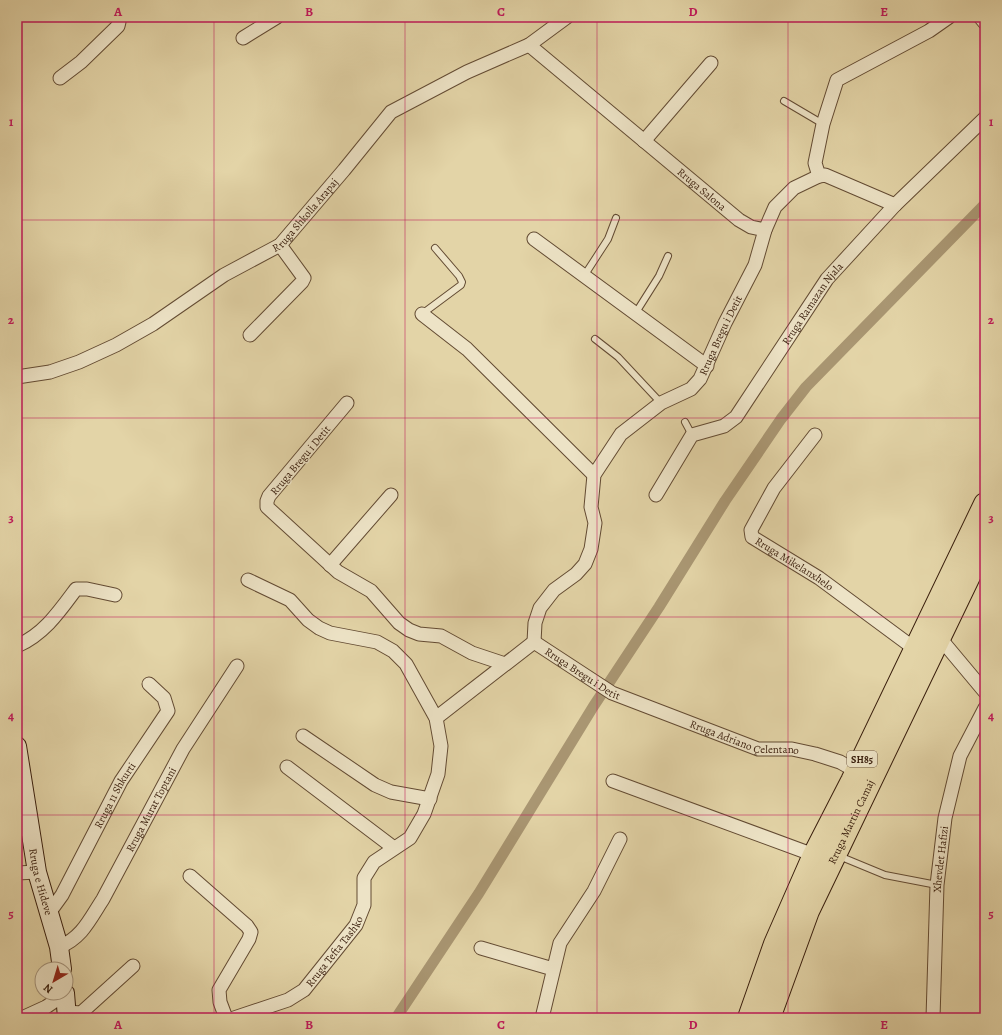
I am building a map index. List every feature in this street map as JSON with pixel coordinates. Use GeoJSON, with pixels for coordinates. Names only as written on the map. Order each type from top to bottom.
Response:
{"type":"FeatureCollection","features":[{"type":"Feature","properties":{"kind":"highway","name":"Rruga Martin Camaj"},"geometry":{"type":"LineString","coordinates":[[768,1018],[808,911],[824,855],[856,771],[985,504]]}},
{"type":"Feature","properties":{"kind":"highway","name":"Rruga Martin Camaj"},"geometry":{"type":"LineString","coordinates":[[749,1018],[775,944],[824,855],[939,637],[985,543]]}},
{"type":"Feature","properties":{"kind":"main road","name":"Rruga e Hideve"},"geometry":{"type":"LineString","coordinates":[[17,746],[22,801],[36,872],[59,946],[61,961]]}},
{"type":"Feature","properties":{"kind":"main road"},"geometry":{"type":"LineString","coordinates":[[66,1001],[67,1015]]}},
{"type":"Feature","properties":{"kind":"street"},"geometry":{"type":"LineString","coordinates":[[60,78],[81,62],[118,26],[119,22],[117,17]]}},
{"type":"Feature","properties":{"kind":"street"},"geometry":{"type":"LineString","coordinates":[[243,38],[277,17]]}},
{"type":"Feature","properties":{"kind":"street","name":"Rruga Shkolla Arapaj"},"geometry":{"type":"LineString","coordinates":[[17,377],[57,369],[79,362],[116,345],[153,324],[224,275],[280,245],[391,112],[467,72],[529,45],[567,17]]}},
{"type":"Feature","properties":{"kind":"street"},"geometry":{"type":"LineString","coordinates":[[895,205],[825,175],[819,176],[815,163],[823,124],[837,80],[930,31],[949,17]]}},
{"type":"Feature","properties":{"kind":"street"},"geometry":{"type":"LineString","coordinates":[[980,17],[985,23]]}},
{"type":"Feature","properties":{"kind":"street","name":"Rruga Salona"},"geometry":{"type":"LineString","coordinates":[[529,45],[738,220],[751,227],[765,230]]}},
{"type":"Feature","properties":{"kind":"street"},"geometry":{"type":"LineString","coordinates":[[644,141],[711,63]]}},
{"type":"Feature","properties":{"kind":"street","name":"Rruga Ramazan Njala"},"geometry":{"type":"LineString","coordinates":[[692,435],[724,426],[736,417],[827,279],[895,205],[985,118]]}},
{"type":"Feature","properties":{"kind":"street","name":"Rruga Bregu i Detit"},"geometry":{"type":"LineString","coordinates":[[534,642],[534,623],[540,608],[554,590],[576,574],[585,564],[591,549],[595,522],[591,507],[594,476],[621,434],[661,403],[691,389],[700,379],[725,323],[755,265],[765,230],[775,207],[794,188],[819,176]]}},
{"type":"Feature","properties":{"kind":"street"},"geometry":{"type":"LineString","coordinates":[[534,239],[707,366]]}},
{"type":"Feature","properties":{"kind":"street"},"geometry":{"type":"LineString","coordinates":[[250,335],[302,282],[304,278],[280,245]]}},
{"type":"Feature","properties":{"kind":"street"},"geometry":{"type":"LineString","coordinates":[[422,314],[466,349],[594,476]]}},
{"type":"Feature","properties":{"kind":"street","name":"Rruga Bregu i Detit"},"geometry":{"type":"LineString","coordinates":[[346,404],[269,496],[267,507],[330,565],[371,591],[399,623],[409,630],[420,634],[441,636],[472,653],[505,664]]}},
{"type":"Feature","properties":{"kind":"street"},"geometry":{"type":"LineString","coordinates":[[656,494],[692,435]]}},
{"type":"Feature","properties":{"kind":"street","name":"Rruga Mikelanxhelo"},"geometry":{"type":"LineString","coordinates":[[815,435],[774,488],[750,530],[752,537],[819,578],[915,649]]}},
{"type":"Feature","properties":{"kind":"street"},"geometry":{"type":"LineString","coordinates":[[330,565],[391,495]]}},
{"type":"Feature","properties":{"kind":"street","name":"Rruga Tefta Tashko"},"geometry":{"type":"LineString","coordinates":[[234,1018],[288,1000],[304,990],[356,925],[364,905],[364,878],[374,862],[410,838],[418,827],[430,799],[438,774],[441,746],[436,718],[406,664],[393,651],[377,642],[330,633],[319,628],[308,620],[290,600],[248,580]]}},
{"type":"Feature","properties":{"kind":"street"},"geometry":{"type":"LineString","coordinates":[[17,646],[40,633],[52,621],[76,589],[87,589],[115,595]]}},
{"type":"Feature","properties":{"kind":"street"},"geometry":{"type":"LineString","coordinates":[[939,637],[985,692]]}},
{"type":"Feature","properties":{"kind":"street","name":"Rruga Bregu i Detit"},"geometry":{"type":"LineString","coordinates":[[436,718],[534,642]]}},
{"type":"Feature","properties":{"kind":"street","name":"Rruga Bregu i Detit"},"geometry":{"type":"LineString","coordinates":[[534,642],[590,677],[612,693],[633,701]]}},
{"type":"Feature","properties":{"kind":"street","name":"Rruga Murat Toptani"},"geometry":{"type":"LineString","coordinates":[[59,946],[71,942],[79,935],[92,917],[182,749],[237,666]]}},
{"type":"Feature","properties":{"kind":"street","name":"Rruga 11 Shkurti"},"geometry":{"type":"LineString","coordinates":[[49,913],[62,895],[121,780],[159,727],[168,711],[164,698],[149,684]]}},
{"type":"Feature","properties":{"kind":"street","name":"Rruga Adriano Çelentano"},"geometry":{"type":"LineString","coordinates":[[633,701],[758,749],[792,749],[815,754],[840,762],[856,771]]}},
{"type":"Feature","properties":{"kind":"street","name":"Xhevdet Hafizi"},"geometry":{"type":"LineString","coordinates":[[933,1018],[937,885],[945,818],[960,756],[985,708]]}},
{"type":"Feature","properties":{"kind":"street"},"geometry":{"type":"LineString","coordinates":[[302,736],[375,785],[391,792],[430,799]]}},
{"type":"Feature","properties":{"kind":"street"},"geometry":{"type":"LineString","coordinates":[[287,767],[394,848]]}},
{"type":"Feature","properties":{"kind":"street","name":"Rruga Martin Camaj"},"geometry":{"type":"LineString","coordinates":[[613,781],[824,855]]}},
{"type":"Feature","properties":{"kind":"street"},"geometry":{"type":"LineString","coordinates":[[542,1018],[560,943],[594,891],[620,839]]}},
{"type":"Feature","properties":{"kind":"street"},"geometry":{"type":"LineString","coordinates":[[17,873],[36,872]]}},
{"type":"Feature","properties":{"kind":"street"},"geometry":{"type":"LineString","coordinates":[[190,876],[247,926],[251,932],[249,940],[219,990],[220,1002],[226,1018]]}},
{"type":"Feature","properties":{"kind":"street"},"geometry":{"type":"LineString","coordinates":[[481,948],[553,969]]}},
{"type":"Feature","properties":{"kind":"street"},"geometry":{"type":"LineString","coordinates":[[67,1015],[81,1013],[133,966]]}},
{"type":"Feature","properties":{"kind":"street"},"geometry":{"type":"LineString","coordinates":[[22,1018],[46,1007],[54,1001]]}},
{"type":"Feature","properties":{"kind":"lane"},"geometry":{"type":"LineString","coordinates":[[784,100],[823,124]]}},
{"type":"Feature","properties":{"kind":"lane"},"geometry":{"type":"LineString","coordinates":[[584,276],[608,239],[616,218]]}},
{"type":"Feature","properties":{"kind":"lane"},"geometry":{"type":"LineString","coordinates":[[422,314],[461,285],[462,282],[459,276],[435,248]]}},
{"type":"Feature","properties":{"kind":"lane"},"geometry":{"type":"LineString","coordinates":[[635,314],[659,276],[668,256]]}},
{"type":"Feature","properties":{"kind":"lane"},"geometry":{"type":"LineString","coordinates":[[595,339],[618,357],[661,403]]}},
{"type":"Feature","properties":{"kind":"lane"},"geometry":{"type":"LineString","coordinates":[[685,422],[692,435]]}},
{"type":"Feature","properties":{"kind":"lane"},"geometry":{"type":"LineString","coordinates":[[824,855],[885,875],[937,885]]}},
{"type":"Feature","properties":{"kind":"waterway"},"geometry":{"type":"LineString","coordinates":[[396,1018],[479,893],[593,707],[659,607],[725,501],[781,419],[806,387],[985,204]]}}]}
